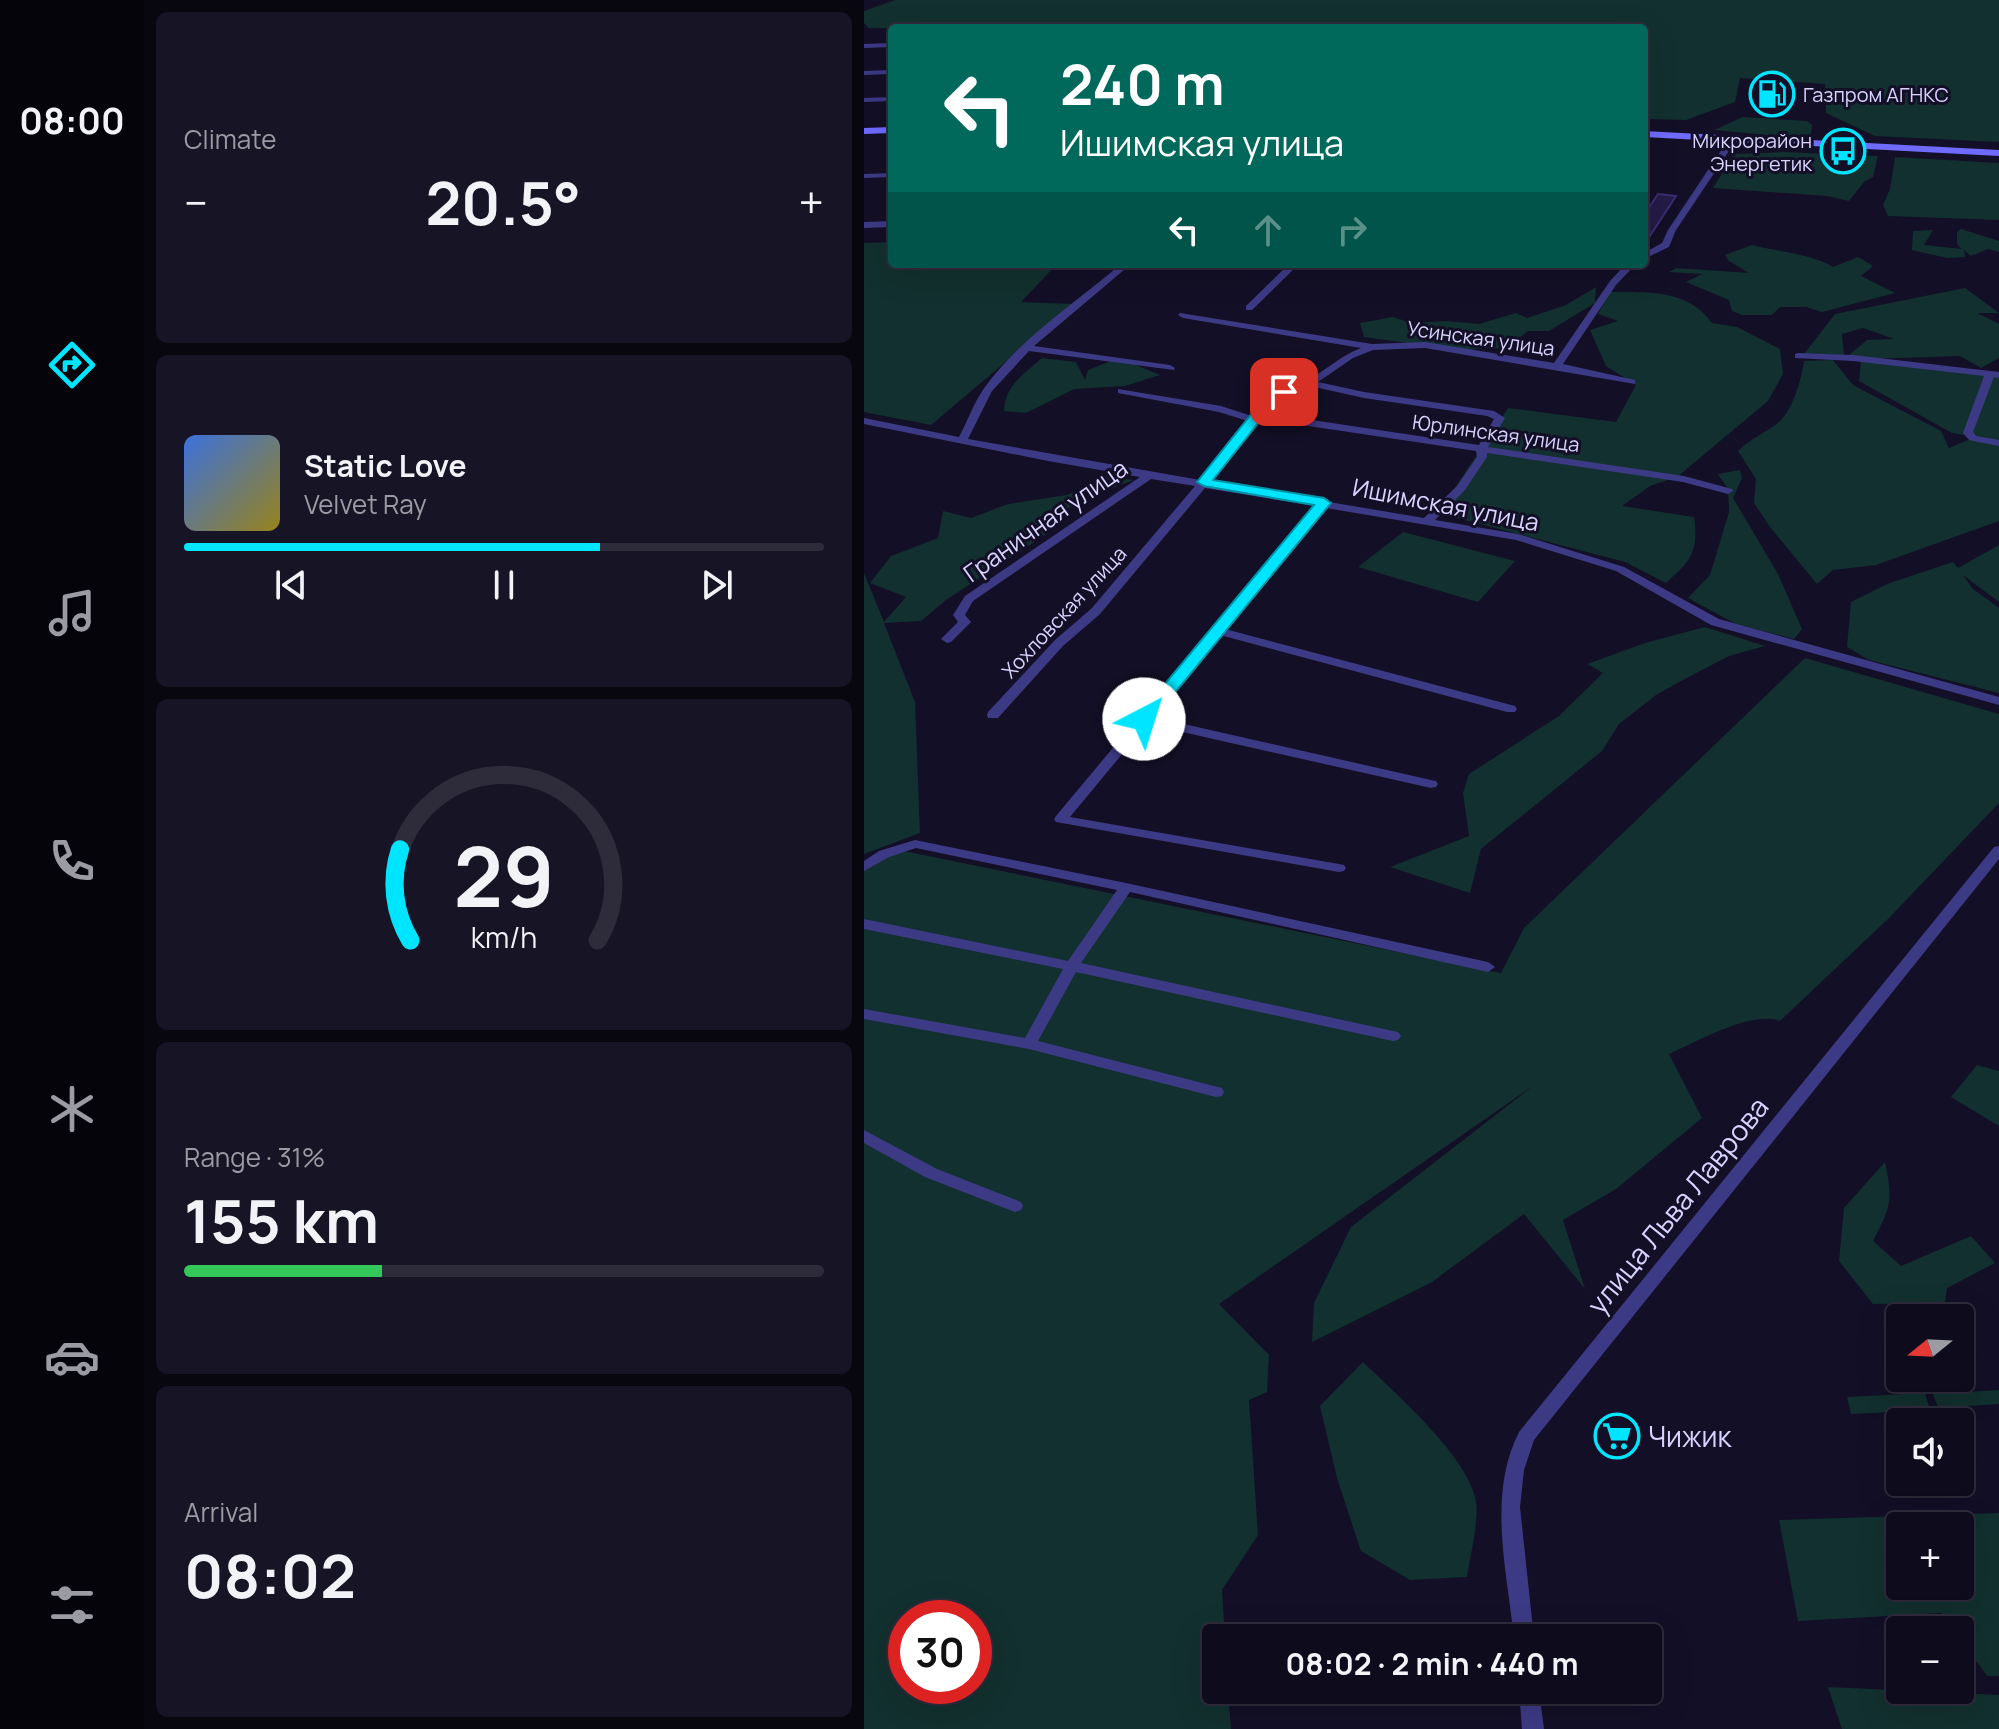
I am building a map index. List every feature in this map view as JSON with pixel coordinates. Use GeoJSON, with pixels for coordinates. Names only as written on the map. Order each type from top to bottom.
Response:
{"type":"FeatureCollection","features":[{"type":"Feature","properties":{"kind":"main road"},"geometry":{"type":"LineString","coordinates":[[864,131],[888,130]]}},
{"type":"Feature","properties":{"kind":"main road"},"geometry":{"type":"LineString","coordinates":[[1648,134],[1999,153]]}},
{"type":"Feature","properties":{"kind":"street"},"geometry":{"type":"LineString","coordinates":[[864,47],[888,45]]}},
{"type":"Feature","properties":{"kind":"street"},"geometry":{"type":"LineString","coordinates":[[864,73],[888,72]]}},
{"type":"Feature","properties":{"kind":"street"},"geometry":{"type":"LineString","coordinates":[[864,100],[888,99]]}},
{"type":"Feature","properties":{"kind":"street"},"geometry":{"type":"LineString","coordinates":[[1648,254],[1666,245],[1672,230],[1733,139]]}},
{"type":"Feature","properties":{"kind":"street"},"geometry":{"type":"LineString","coordinates":[[864,176],[888,175]]}},
{"type":"Feature","properties":{"kind":"street"},"geometry":{"type":"LineString","coordinates":[[864,225],[888,224]]}},
{"type":"Feature","properties":{"kind":"street"},"geometry":{"type":"LineString","coordinates":[[963,439],[990,387],[1053,324],[1122,268]]}},
{"type":"Feature","properties":{"kind":"street"},"geometry":{"type":"LineString","coordinates":[[1249,308],[1290,268]]}},
{"type":"Feature","properties":{"kind":"street"},"geometry":{"type":"LineString","coordinates":[[1557,366],[1613,283],[1627,268]]}},
{"type":"Feature","properties":{"kind":"street","name":"Усинская улица"},"geometry":{"type":"LineString","coordinates":[[1183,315],[1372,347],[1425,345],[1557,366],[1631,382]]}},
{"type":"Feature","properties":{"kind":"street","name":"Хохловская улица"},"geometry":{"type":"LineString","coordinates":[[993,715],[1059,643],[1096,611],[1256,417],[1284,392],[1309,383],[1350,356],[1372,347]]}},
{"type":"Feature","properties":{"kind":"street"},"geometry":{"type":"LineString","coordinates":[[1030,348],[1170,368]]}},
{"type":"Feature","properties":{"kind":"street"},"geometry":{"type":"LineString","coordinates":[[1798,356],[1853,358],[1994,375],[1968,433],[1973,438],[1999,443]]}},
{"type":"Feature","properties":{"kind":"street"},"geometry":{"type":"LineString","coordinates":[[1309,383],[1364,395],[1497,414],[1501,421],[1481,450],[1482,457],[1461,488],[1428,520]]}},
{"type":"Feature","properties":{"kind":"street","name":"Юрлинская улица"},"geometry":{"type":"LineString","coordinates":[[1122,391],[1256,417],[1684,479],[1728,491]]}},
{"type":"Feature","properties":{"kind":"street","name":"Ишимская улица"},"geometry":{"type":"LineString","coordinates":[[864,421],[1518,537],[1620,569],[1715,622],[1999,701]]}},
{"type":"Feature","properties":{"kind":"street","name":"Граничная улица"},"geometry":{"type":"LineString","coordinates":[[947,639],[965,622],[959,615],[969,599],[1151,474]]}},
{"type":"Feature","properties":{"kind":"street"},"geometry":{"type":"LineString","coordinates":[[1324,503],[1061,819],[1339,868]]}},
{"type":"Feature","properties":{"kind":"street"},"geometry":{"type":"LineString","coordinates":[[1218,631],[1511,709]]}},
{"type":"Feature","properties":{"kind":"street"},"geometry":{"type":"LineString","coordinates":[[1144,719],[1431,784]]}},
{"type":"Feature","properties":{"kind":"street"},"geometry":{"type":"LineString","coordinates":[[864,867],[884,854],[915,844],[1488,967]]}},
{"type":"Feature","properties":{"kind":"street","name":"улица Льва Лаврова"},"geometry":{"type":"LineString","coordinates":[[1523,1624],[1510,1507],[1515,1470],[1526,1437],[1999,850]]}},
{"type":"Feature","properties":{"kind":"street"},"geometry":{"type":"LineString","coordinates":[[1029,1044],[1072,966],[1126,887]]}},
{"type":"Feature","properties":{"kind":"street"},"geometry":{"type":"LineString","coordinates":[[864,924],[1393,1036]]}},
{"type":"Feature","properties":{"kind":"street"},"geometry":{"type":"LineString","coordinates":[[864,1014],[1029,1044],[1216,1092]]}},
{"type":"Feature","properties":{"kind":"street"},"geometry":{"type":"LineString","coordinates":[[864,1136],[931,1173],[1015,1206]]}},
{"type":"Feature","properties":{"kind":"street"},"geometry":{"type":"LineString","coordinates":[[1530,1704],[1533,1729]]}},
{"type":"Feature","properties":{"kind":"green space"},"geometry":{"type":"Polygon","coordinates":[[[895,0],[1999,0],[1999,142],[1875,136],[1826,113],[1825,84],[1740,78],[1735,102],[1686,120],[1648,119],[1648,24],[888,24],[888,28],[869,28],[864,23],[864,11],[895,0]]]}},
{"type":"Feature","properties":{"kind":"green space"},"geometry":{"type":"Polygon","coordinates":[[[1743,117],[1807,121],[1812,125],[1811,134],[1789,137],[1714,130],[1743,117]]]}},
{"type":"Feature","properties":{"kind":"green space"},"geometry":{"type":"Polygon","coordinates":[[[1784,152],[1878,156],[1873,177],[1864,182],[1849,201],[1827,196],[1713,188],[1734,154],[1784,152]]]}},
{"type":"Feature","properties":{"kind":"green space"},"geometry":{"type":"Polygon","coordinates":[[[1895,157],[1999,163],[1999,220],[1888,216],[1883,205],[1890,189],[1895,157]]]}},
{"type":"Feature","properties":{"kind":"green space"},"geometry":{"type":"Polygon","coordinates":[[[1961,229],[1999,241],[1999,252],[1988,249],[1971,256],[1964,250],[1965,257],[1947,258],[1912,250],[1913,231],[1933,230],[1924,245],[1962,249],[1957,244],[1957,232],[1961,229]]]}},
{"type":"Feature","properties":{"kind":"green space"},"geometry":{"type":"Polygon","coordinates":[[[888,242],[888,268],[1053,268],[1021,302],[1074,304],[931,425],[864,412],[864,243],[888,242]]]}},
{"type":"Feature","properties":{"kind":"green space"},"geometry":{"type":"Polygon","coordinates":[[[1752,245],[1806,256],[1833,267],[1858,257],[1873,266],[1861,276],[1895,293],[1822,312],[1806,307],[1780,307],[1772,315],[1742,315],[1732,311],[1729,300],[1686,282],[1702,274],[1669,272],[1676,268],[1749,273],[1725,255],[1752,245]]]}},
{"type":"Feature","properties":{"kind":"green space"},"geometry":{"type":"Polygon","coordinates":[[[1596,287],[1595,303],[1549,331],[1528,331],[1507,348],[1456,350],[1364,337],[1360,323],[1393,317],[1411,323],[1446,321],[1479,324],[1516,313],[1527,318],[1566,305],[1596,287]]]}},
{"type":"Feature","properties":{"kind":"green space"},"geometry":{"type":"Polygon","coordinates":[[[1965,288],[1999,313],[1977,313],[1999,324],[1999,358],[1981,368],[1960,356],[1868,359],[1848,356],[1867,340],[1894,339],[1863,328],[1842,334],[1844,355],[1804,354],[1835,314],[1965,288]]]}},
{"type":"Feature","properties":{"kind":"green space"},"geometry":{"type":"Polygon","coordinates":[[[1610,292],[1653,293],[1679,298],[1702,312],[1712,323],[1737,327],[1780,349],[1783,374],[1768,401],[1677,477],[1650,486],[1622,506],[1694,517],[1694,547],[1682,568],[1666,583],[1625,562],[1438,513],[1508,408],[1616,422],[1636,385],[1606,366],[1590,330],[1618,321],[1598,314],[1610,292]]]}},
{"type":"Feature","properties":{"kind":"green space"},"geometry":{"type":"Polygon","coordinates":[[[1042,358],[1076,362],[1085,380],[1088,370],[1119,358],[1160,375],[1125,386],[1074,389],[1026,413],[1004,411],[1012,387],[1042,358]]]}},
{"type":"Feature","properties":{"kind":"green space"},"geometry":{"type":"Polygon","coordinates":[[[1833,360],[1853,385],[1941,431],[1949,448],[1975,437],[1952,433],[1859,381],[1861,361],[1999,377],[1999,521],[1876,565],[1833,570],[1817,584],[1754,503],[1756,479],[1738,451],[1785,415],[1796,393],[1804,361],[1833,360]]]}},
{"type":"Feature","properties":{"kind":"green space"},"geometry":{"type":"Polygon","coordinates":[[[1740,470],[1742,478],[1733,498],[1778,574],[1802,629],[1794,639],[1736,624],[1688,598],[1710,575],[1729,512],[1728,489],[1718,474],[1740,470]]]}},
{"type":"Feature","properties":{"kind":"green space"},"geometry":{"type":"Polygon","coordinates":[[[1107,476],[1134,480],[1086,498],[1055,516],[1048,533],[946,600],[921,621],[884,623],[915,702],[920,833],[864,854],[864,573],[884,622],[906,597],[870,583],[891,556],[938,538],[943,511],[971,518],[1008,504],[1067,495],[1107,476]]]}},
{"type":"Feature","properties":{"kind":"green space"},"geometry":{"type":"Polygon","coordinates":[[[1403,532],[1515,561],[1478,602],[1358,567],[1403,532]]]}},
{"type":"Feature","properties":{"kind":"green space"},"geometry":{"type":"Polygon","coordinates":[[[1999,545],[1999,602],[1963,575],[1973,589],[1999,608],[1999,693],[1869,660],[1847,647],[1851,602],[1887,584],[1953,562],[1958,568],[1999,545]]]}},
{"type":"Feature","properties":{"kind":"green space"},"geometry":{"type":"Polygon","coordinates":[[[1705,627],[1765,646],[1729,656],[1681,681],[1656,695],[1619,724],[1602,751],[1481,849],[1470,893],[1390,867],[1469,836],[1463,793],[1469,774],[1559,716],[1603,673],[1587,664],[1645,643],[1705,627]]]}},
{"type":"Feature","properties":{"kind":"green space"},"geometry":{"type":"Polygon","coordinates":[[[1805,658],[1999,714],[1999,803],[1889,918],[1780,1021],[1768,1019],[1740,1023],[1669,1054],[1702,1118],[1616,1189],[1563,1220],[1585,1289],[1524,1214],[1432,1282],[1312,1342],[1314,1303],[1351,1227],[1533,1086],[1219,1304],[1269,1355],[1267,1392],[1249,1400],[1258,1535],[1222,1590],[1224,1624],[1202,1624],[1202,1704],[1229,1704],[1231,1729],[864,1729],[864,868],[899,850],[1501,973],[1524,928],[1805,658]]]}},
{"type":"Feature","properties":{"kind":"green space"},"geometry":{"type":"Polygon","coordinates":[[[1977,1065],[1999,1071],[1999,1126],[1951,1097],[1977,1065]]]}},
{"type":"Feature","properties":{"kind":"green space"},"geometry":{"type":"Polygon","coordinates":[[[1885,1162],[1889,1203],[1873,1241],[1901,1266],[1971,1236],[1995,1263],[1947,1288],[1945,1303],[1873,1304],[1839,1261],[1844,1208],[1885,1162]]]}},
{"type":"Feature","properties":{"kind":"green space"},"geometry":{"type":"Polygon","coordinates":[[[1363,1362],[1429,1427],[1471,1485],[1476,1502],[1476,1519],[1467,1577],[1410,1580],[1361,1551],[1337,1478],[1320,1406],[1363,1362]]]}},
{"type":"Feature","properties":{"kind":"green space"},"geometry":{"type":"Polygon","coordinates":[[[1999,1390],[1999,1404],[1938,1408],[1933,1394],[1974,1392],[1999,1390]]]}},
{"type":"Feature","properties":{"kind":"green space"},"geometry":{"type":"Polygon","coordinates":[[[1925,1393],[1929,1408],[1886,1408],[1886,1412],[1851,1414],[1847,1397],[1925,1393]]]}},
{"type":"Feature","properties":{"kind":"green space"},"geometry":{"type":"Polygon","coordinates":[[[1999,1513],[1999,1676],[1987,1676],[1974,1658],[1974,1616],[1943,1616],[1941,1613],[1798,1621],[1779,1520],[1886,1517],[1886,1600],[1974,1600],[1974,1514],[1999,1513]]]}},
{"type":"Feature","properties":{"kind":"green space"},"geometry":{"type":"Polygon","coordinates":[[[1828,1687],[1886,1690],[1886,1704],[1974,1704],[1974,1694],[1999,1695],[1999,1729],[1842,1729],[1828,1687]]]}},
{"type":"Feature","properties":{"kind":"building"},"geometry":{"type":"Polygon","coordinates":[[[1658,194],[1676,196],[1648,239],[1648,209],[1658,194]]]}},
{"type":"Feature","properties":{"kind":"place","name":"Газпром АГНКС"},"geometry":{"type":"Point","coordinates":[1772,94]}},
{"type":"Feature","properties":{"kind":"place","name":"Микрорайон Энергетик"},"geometry":{"type":"Point","coordinates":[1843,151]}},
{"type":"Feature","properties":{"kind":"place","name":"Чижик"},"geometry":{"type":"Point","coordinates":[1617,1436]}},
{"type":"Feature","properties":{"kind":"route"},"geometry":{"type":"LineString","coordinates":[[1144,719],[1324,503],[1204,482],[1266,404],[1284,392]]}}]}
